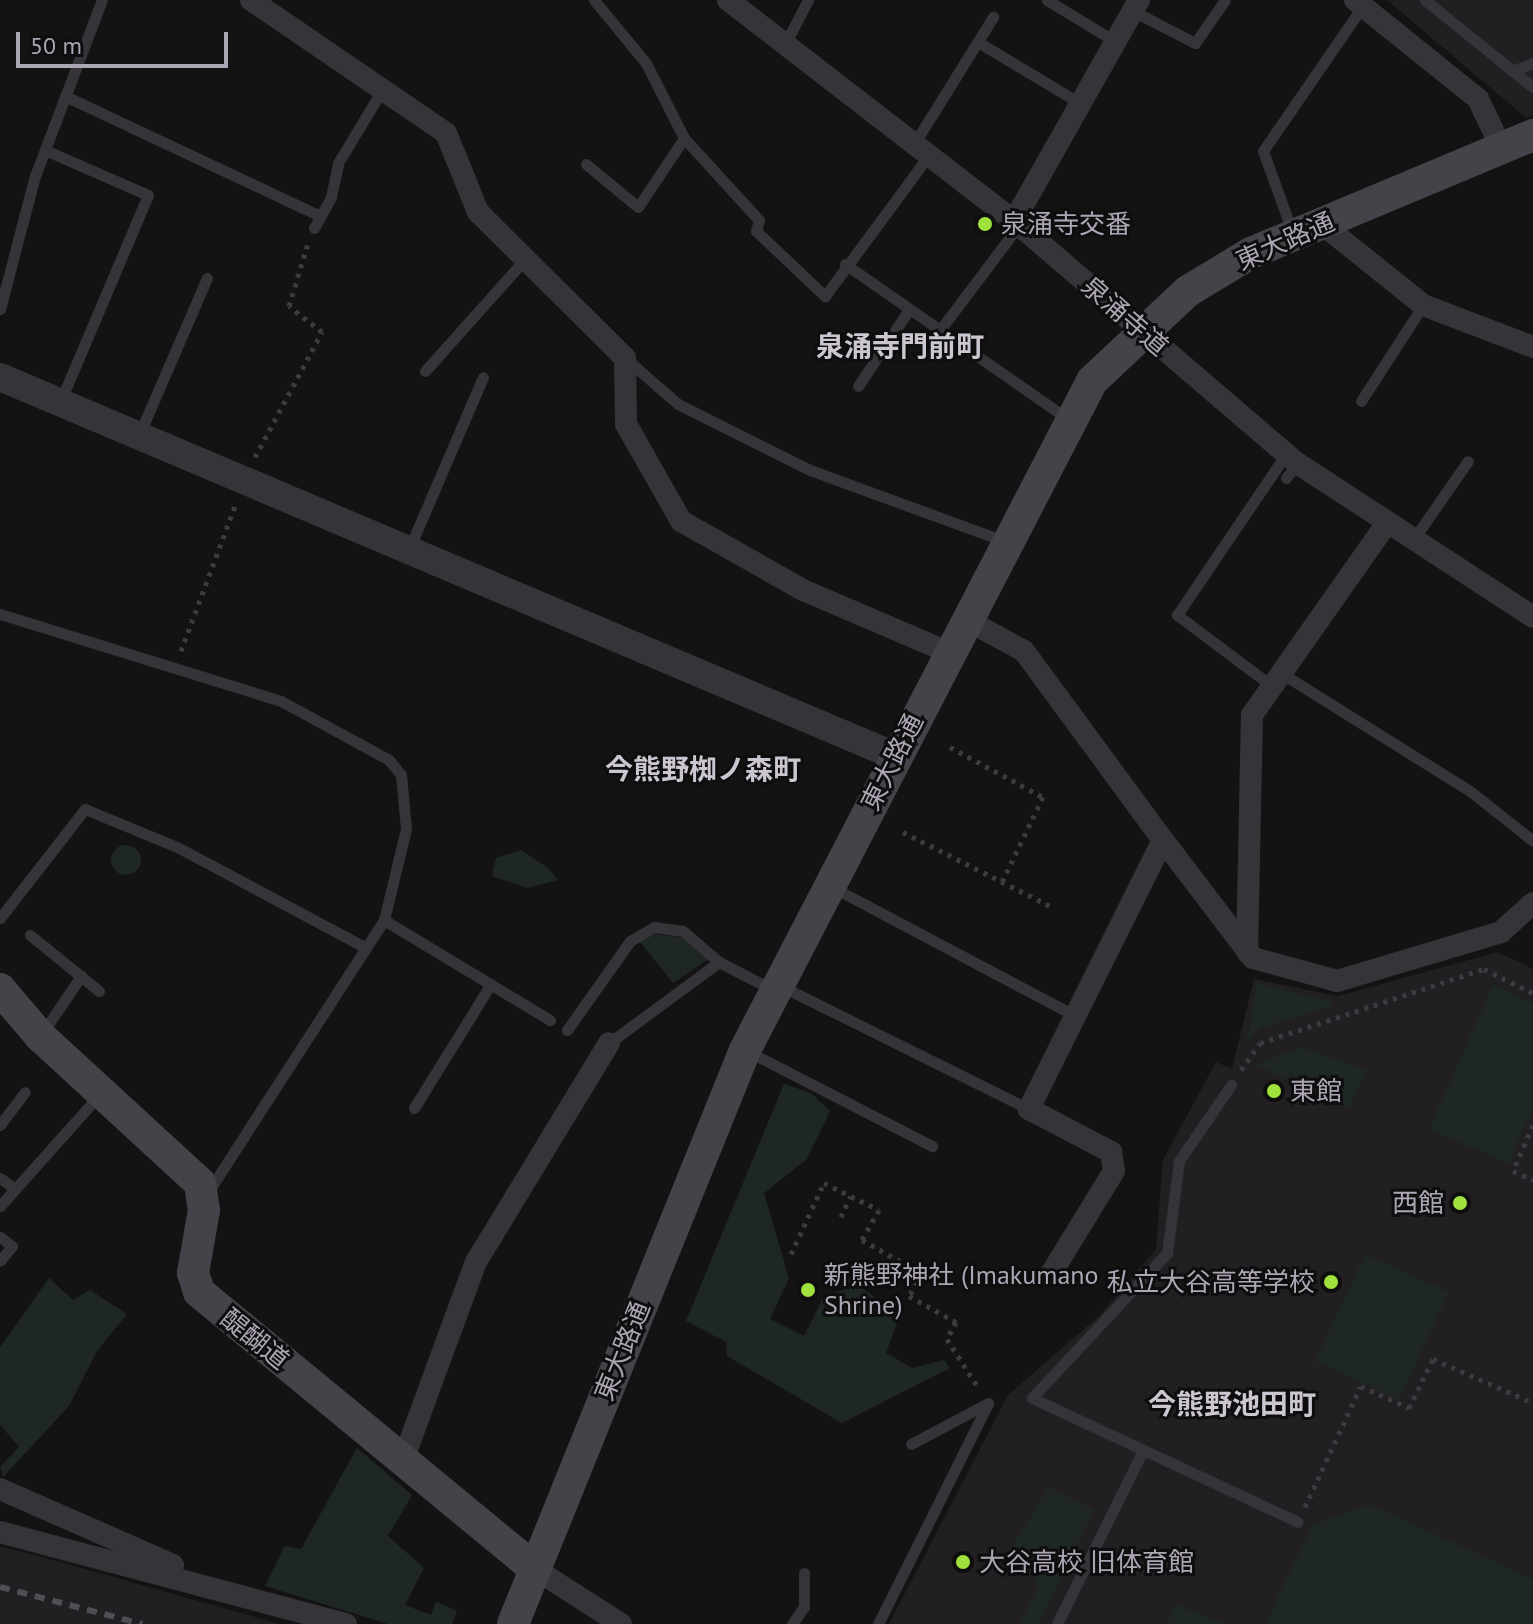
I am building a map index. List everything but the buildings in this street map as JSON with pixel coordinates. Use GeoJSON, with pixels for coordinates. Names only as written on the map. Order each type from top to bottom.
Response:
{"type":"FeatureCollection","features":[{"type":"Feature","properties":{"kind":"main road","name":"東大路通"},"geometry":{"type":"LineString","coordinates":[[513,1624],[745,1050],[1004,541],[1092,381],[1141,329],[1188,291],[1308,230],[1533,135]]}},
{"type":"Feature","properties":{"kind":"main road"},"geometry":{"type":"LineString","coordinates":[[0,989],[40,1036],[194,1175],[204,1198]]}},
{"type":"Feature","properties":{"kind":"main road","name":"醍醐道"},"geometry":{"type":"LineString","coordinates":[[204,1198],[195,1287],[535,1569]]}},
{"type":"Feature","properties":{"kind":"street"},"geometry":{"type":"LineString","coordinates":[[251,0],[446,133],[478,212],[625,358],[626,424],[681,521],[803,590],[948,652]]}},
{"type":"Feature","properties":{"kind":"street","name":"泉涌寺道"},"geometry":{"type":"LineString","coordinates":[[728,0],[1017,223],[1141,329],[1290,465],[1533,617]]}},
{"type":"Feature","properties":{"kind":"street"},"geometry":{"type":"LineString","coordinates":[[1358,4],[1478,99],[1502,149]]}},
{"type":"Feature","properties":{"kind":"street"},"geometry":{"type":"LineString","coordinates":[[1017,223],[1136,5]]}},
{"type":"Feature","properties":{"kind":"street"},"geometry":{"type":"LineString","coordinates":[[1308,230],[1423,305],[1533,347]]}},
{"type":"Feature","properties":{"kind":"street"},"geometry":{"type":"LineString","coordinates":[[0,377],[895,756]]}},
{"type":"Feature","properties":{"kind":"street"},"geometry":{"type":"LineString","coordinates":[[1247,952],[1252,715],[1387,523]]}},
{"type":"Feature","properties":{"kind":"street"},"geometry":{"type":"LineString","coordinates":[[965,619],[1024,651],[1247,952],[1258,961],[1337,981],[1501,932],[1533,903]]}},
{"type":"Feature","properties":{"kind":"street"},"geometry":{"type":"LineString","coordinates":[[1052,1272],[1114,1171],[1111,1152],[1029,1109],[1163,840]]}},
{"type":"Feature","properties":{"kind":"street"},"geometry":{"type":"LineString","coordinates":[[403,1460],[476,1262],[609,1043]]}},
{"type":"Feature","properties":{"kind":"street"},"geometry":{"type":"LineString","coordinates":[[0,1489],[229,1590]]}},
{"type":"Feature","properties":{"kind":"street"},"geometry":{"type":"LineString","coordinates":[[0,1532],[229,1590],[346,1624]]}},
{"type":"Feature","properties":{"kind":"street","name":"醍醐道"},"geometry":{"type":"LineString","coordinates":[[535,1569],[621,1624]]}},
{"type":"Feature","properties":{"kind":"lane"},"geometry":{"type":"LineString","coordinates":[[0,309],[45,150],[102,0]]}},
{"type":"Feature","properties":{"kind":"lane"},"geometry":{"type":"LineString","coordinates":[[594,0],[646,63],[684,138],[759,220],[756,231],[825,296],[921,150],[993,17]]}},
{"type":"Feature","properties":{"kind":"lane"},"geometry":{"type":"LineString","coordinates":[[784,45],[808,0]]}},
{"type":"Feature","properties":{"kind":"lane"},"geometry":{"type":"LineString","coordinates":[[1047,0],[1116,42]]}},
{"type":"Feature","properties":{"kind":"lane"},"geometry":{"type":"LineString","coordinates":[[1136,5],[1195,43],[1225,0]]}},
{"type":"Feature","properties":{"kind":"lane"},"geometry":{"type":"LineString","coordinates":[[1425,0],[1533,87]]}},
{"type":"Feature","properties":{"kind":"lane"},"geometry":{"type":"LineString","coordinates":[[1308,230],[1263,151],[1358,4]]}},
{"type":"Feature","properties":{"kind":"lane"},"geometry":{"type":"LineString","coordinates":[[978,42],[1081,104]]}},
{"type":"Feature","properties":{"kind":"lane"},"geometry":{"type":"LineString","coordinates":[[1512,71],[1533,63]]}},
{"type":"Feature","properties":{"kind":"lane"},"geometry":{"type":"LineString","coordinates":[[65,96],[317,222],[338,163],[382,90]]}},
{"type":"Feature","properties":{"kind":"lane"},"geometry":{"type":"LineString","coordinates":[[586,164],[638,207],[684,138]]}},
{"type":"Feature","properties":{"kind":"lane"},"geometry":{"type":"LineString","coordinates":[[45,150],[148,195],[60,402]]}},
{"type":"Feature","properties":{"kind":"lane"},"geometry":{"type":"LineString","coordinates":[[940,330],[1017,223]]}},
{"type":"Feature","properties":{"kind":"lane"},"geometry":{"type":"LineString","coordinates":[[425,371],[525,259]]}},
{"type":"Feature","properties":{"kind":"lane"},"geometry":{"type":"LineString","coordinates":[[845,264],[908,311],[1069,420]]}},
{"type":"Feature","properties":{"kind":"lane"},"geometry":{"type":"LineString","coordinates":[[138,435],[207,278]]}},
{"type":"Feature","properties":{"kind":"lane"},"geometry":{"type":"LineString","coordinates":[[1361,401],[1423,305]]}},
{"type":"Feature","properties":{"kind":"lane"},"geometry":{"type":"LineString","coordinates":[[858,386],[908,311]]}},
{"type":"Feature","properties":{"kind":"lane"},"geometry":{"type":"LineString","coordinates":[[625,358],[678,404],[810,470],[1004,541]]}},
{"type":"Feature","properties":{"kind":"lane"},"geometry":{"type":"LineString","coordinates":[[409,549],[483,377]]}},
{"type":"Feature","properties":{"kind":"lane"},"geometry":{"type":"LineString","coordinates":[[1413,540],[1468,461]]}},
{"type":"Feature","properties":{"kind":"lane"},"geometry":{"type":"LineString","coordinates":[[1290,465],[1177,615],[1277,679],[1470,791],[1533,841]]}},
{"type":"Feature","properties":{"kind":"lane"},"geometry":{"type":"LineString","coordinates":[[0,614],[281,701],[394,764],[406,829],[384,920],[204,1198]]}},
{"type":"Feature","properties":{"kind":"lane"},"geometry":{"type":"LineString","coordinates":[[0,918],[85,809],[179,848],[366,948]]}},
{"type":"Feature","properties":{"kind":"lane"},"geometry":{"type":"LineString","coordinates":[[828,885],[1076,1016]]}},
{"type":"Feature","properties":{"kind":"lane"},"geometry":{"type":"LineString","coordinates":[[384,920],[550,1020]]}},
{"type":"Feature","properties":{"kind":"lane"},"geometry":{"type":"LineString","coordinates":[[567,1030],[643,930],[677,928],[719,962],[1029,1109]]}},
{"type":"Feature","properties":{"kind":"lane"},"geometry":{"type":"LineString","coordinates":[[30,935],[99,991]]}},
{"type":"Feature","properties":{"kind":"lane"},"geometry":{"type":"LineString","coordinates":[[609,1043],[719,962]]}},
{"type":"Feature","properties":{"kind":"lane"},"geometry":{"type":"LineString","coordinates":[[40,1036],[81,976]]}},
{"type":"Feature","properties":{"kind":"lane"},"geometry":{"type":"LineString","coordinates":[[414,1108],[491,984]]}},
{"type":"Feature","properties":{"kind":"lane"},"geometry":{"type":"LineString","coordinates":[[745,1050],[932,1146]]}},
{"type":"Feature","properties":{"kind":"lane"},"geometry":{"type":"LineString","coordinates":[[1231,1085],[1179,1161],[1167,1253],[1032,1398],[1298,1522]]}},
{"type":"Feature","properties":{"kind":"lane"},"geometry":{"type":"LineString","coordinates":[[0,1125],[25,1092]]}},
{"type":"Feature","properties":{"kind":"lane"},"geometry":{"type":"LineString","coordinates":[[0,1206],[101,1094]]}},
{"type":"Feature","properties":{"kind":"lane"},"geometry":{"type":"LineString","coordinates":[[0,1178],[14,1188]]}},
{"type":"Feature","properties":{"kind":"lane"},"geometry":{"type":"LineString","coordinates":[[0,1237],[12,1246],[0,1261]]}},
{"type":"Feature","properties":{"kind":"lane"},"geometry":{"type":"LineString","coordinates":[[878,1624],[988,1403],[911,1444]]}},
{"type":"Feature","properties":{"kind":"lane"},"geometry":{"type":"LineString","coordinates":[[1057,1624],[1143,1450]]}},
{"type":"Feature","properties":{"kind":"lane"},"geometry":{"type":"LineString","coordinates":[[792,1624],[804,1607],[804,1573]]}},
{"type":"Feature","properties":{"kind":"path"},"geometry":{"type":"LineString","coordinates":[[175,667],[244,480],[322,332],[289,306],[317,222]]}},
{"type":"Feature","properties":{"kind":"path"},"geometry":{"type":"LineString","coordinates":[[950,747],[1043,797],[1002,882]]}},
{"type":"Feature","properties":{"kind":"path"},"geometry":{"type":"LineString","coordinates":[[903,832],[1052,907]]}},
{"type":"Feature","properties":{"kind":"path"},"geometry":{"type":"LineString","coordinates":[[1231,1085],[1260,1043],[1484,969],[1533,993]]}},
{"type":"Feature","properties":{"kind":"path"},"geometry":{"type":"LineString","coordinates":[[1533,1125],[1513,1171],[1533,1180]]}},
{"type":"Feature","properties":{"kind":"path"},"geometry":{"type":"LineString","coordinates":[[791,1254],[824,1183],[879,1210],[862,1240],[934,1280]]}},
{"type":"Feature","properties":{"kind":"path"},"geometry":{"type":"LineString","coordinates":[[841,1217],[851,1196]]}},
{"type":"Feature","properties":{"kind":"path"},"geometry":{"type":"LineString","coordinates":[[922,1273],[909,1296],[956,1322],[947,1339],[981,1391]]}},
{"type":"Feature","properties":{"kind":"path"},"geometry":{"type":"LineString","coordinates":[[1298,1522],[1361,1386],[1409,1408],[1433,1359],[1533,1403]]}},
{"type":"Feature","properties":{"kind":"shaded area"},"geometry":{"type":"Polygon","coordinates":[[[1387,0],[1533,0],[1533,115],[1526,118],[1387,0]]]}},
{"type":"Feature","properties":{"kind":"shaded area"},"geometry":{"type":"Polygon","coordinates":[[[126,845],[137,849],[141,860],[137,871],[126,875],[115,871],[111,860],[115,849],[126,845]]]}},
{"type":"Feature","properties":{"kind":"shaded area"},"geometry":{"type":"Polygon","coordinates":[[[521,850],[548,868],[558,880],[527,888],[492,876],[496,858],[521,850]]]}},
{"type":"Feature","properties":{"kind":"shaded area"},"geometry":{"type":"Polygon","coordinates":[[[655,934],[686,938],[709,959],[673,983],[640,942],[655,934]]]}},
{"type":"Feature","properties":{"kind":"shaded area","name":"私立大谷高等学校"},"geometry":{"type":"Polygon","coordinates":[[[1498,952],[1533,969],[1533,1624],[889,1624],[1008,1395],[1100,1315],[1156,1249],[1163,1160],[1216,1062],[1232,1069],[1254,979],[1338,996],[1498,952]]]}},
{"type":"Feature","properties":{"kind":"shaded area"},"geometry":{"type":"Polygon","coordinates":[[[1257,983],[1331,1002],[1331,1007],[1260,1028],[1247,1042],[1257,983]]]}},
{"type":"Feature","properties":{"kind":"shaded area"},"geometry":{"type":"Polygon","coordinates":[[[1493,985],[1533,1003],[1533,1109],[1508,1164],[1429,1129],[1493,985]]]}},
{"type":"Feature","properties":{"kind":"shaded area"},"geometry":{"type":"Polygon","coordinates":[[[1302,1047],[1367,1070],[1348,1108],[1255,1065],[1302,1047]]]}},
{"type":"Feature","properties":{"kind":"shaded area"},"geometry":{"type":"Polygon","coordinates":[[[784,1084],[811,1093],[830,1111],[807,1159],[764,1193],[789,1278],[770,1319],[804,1336],[824,1296],[844,1290],[850,1277],[899,1318],[886,1353],[912,1368],[944,1360],[950,1368],[842,1423],[727,1356],[726,1342],[686,1321],[784,1084]]]}},
{"type":"Feature","properties":{"kind":"shaded area"},"geometry":{"type":"Polygon","coordinates":[[[1365,1254],[1449,1292],[1399,1400],[1315,1361],[1365,1254]]]}},
{"type":"Feature","properties":{"kind":"shaded area"},"geometry":{"type":"Polygon","coordinates":[[[49,1278],[73,1300],[90,1290],[127,1314],[97,1351],[69,1406],[3,1477],[0,1467],[19,1447],[0,1425],[0,1347],[49,1278]]]}},
{"type":"Feature","properties":{"kind":"shaded area"},"geometry":{"type":"Polygon","coordinates":[[[357,1448],[412,1495],[388,1536],[424,1568],[405,1605],[431,1615],[436,1602],[457,1611],[452,1624],[388,1624],[265,1586],[285,1546],[301,1549],[357,1448]]]}},
{"type":"Feature","properties":{"kind":"shaded area"},"geometry":{"type":"Polygon","coordinates":[[[1049,1487],[1094,1510],[1039,1624],[1020,1624],[1038,1588],[1031,1573],[1003,1561],[1049,1487]]]}},
{"type":"Feature","properties":{"kind":"shaded area"},"geometry":{"type":"Polygon","coordinates":[[[1369,1504],[1533,1579],[1533,1624],[1265,1624],[1312,1525],[1369,1504]]]}},
{"type":"Feature","properties":{"kind":"shaded area"},"geometry":{"type":"Polygon","coordinates":[[[0,1546],[67,1564],[280,1624],[0,1624],[0,1546]]]}},
{"type":"Feature","properties":{"kind":"shaded area"},"geometry":{"type":"Polygon","coordinates":[[[1175,1604],[1224,1624],[1167,1624],[1175,1604]]]}},
{"type":"Feature","properties":{"kind":"railway"},"geometry":{"type":"LineString","coordinates":[[0,1587],[142,1624]]}},
{"type":"Feature","properties":{"kind":"place","name":"泉涌寺交番"},"geometry":{"type":"Point","coordinates":[985,224]}},
{"type":"Feature","properties":{"kind":"place","name":"東館"},"geometry":{"type":"Point","coordinates":[1274,1091]}},
{"type":"Feature","properties":{"kind":"place","name":"西館"},"geometry":{"type":"Point","coordinates":[1460,1203]}},
{"type":"Feature","properties":{"kind":"place","name":"私立大谷高等学校"},"geometry":{"type":"Point","coordinates":[1331,1282]}},
{"type":"Feature","properties":{"kind":"place","name":"新熊野神社 (Imakumano Shrine)"},"geometry":{"type":"Point","coordinates":[808,1290]}},
{"type":"Feature","properties":{"kind":"place","name":"大谷高校 旧体育館"},"geometry":{"type":"Point","coordinates":[963,1562]}},
{"type":"Feature","properties":{"kind":"district","name":"泉涌寺門前町"},"geometry":{"type":"Point","coordinates":[900,346]}},
{"type":"Feature","properties":{"kind":"district","name":"今熊野椥ノ森町"},"geometry":{"type":"Point","coordinates":[703,769]}},
{"type":"Feature","properties":{"kind":"district","name":"今熊野池田町"},"geometry":{"type":"Point","coordinates":[1232,1404]}}]}
